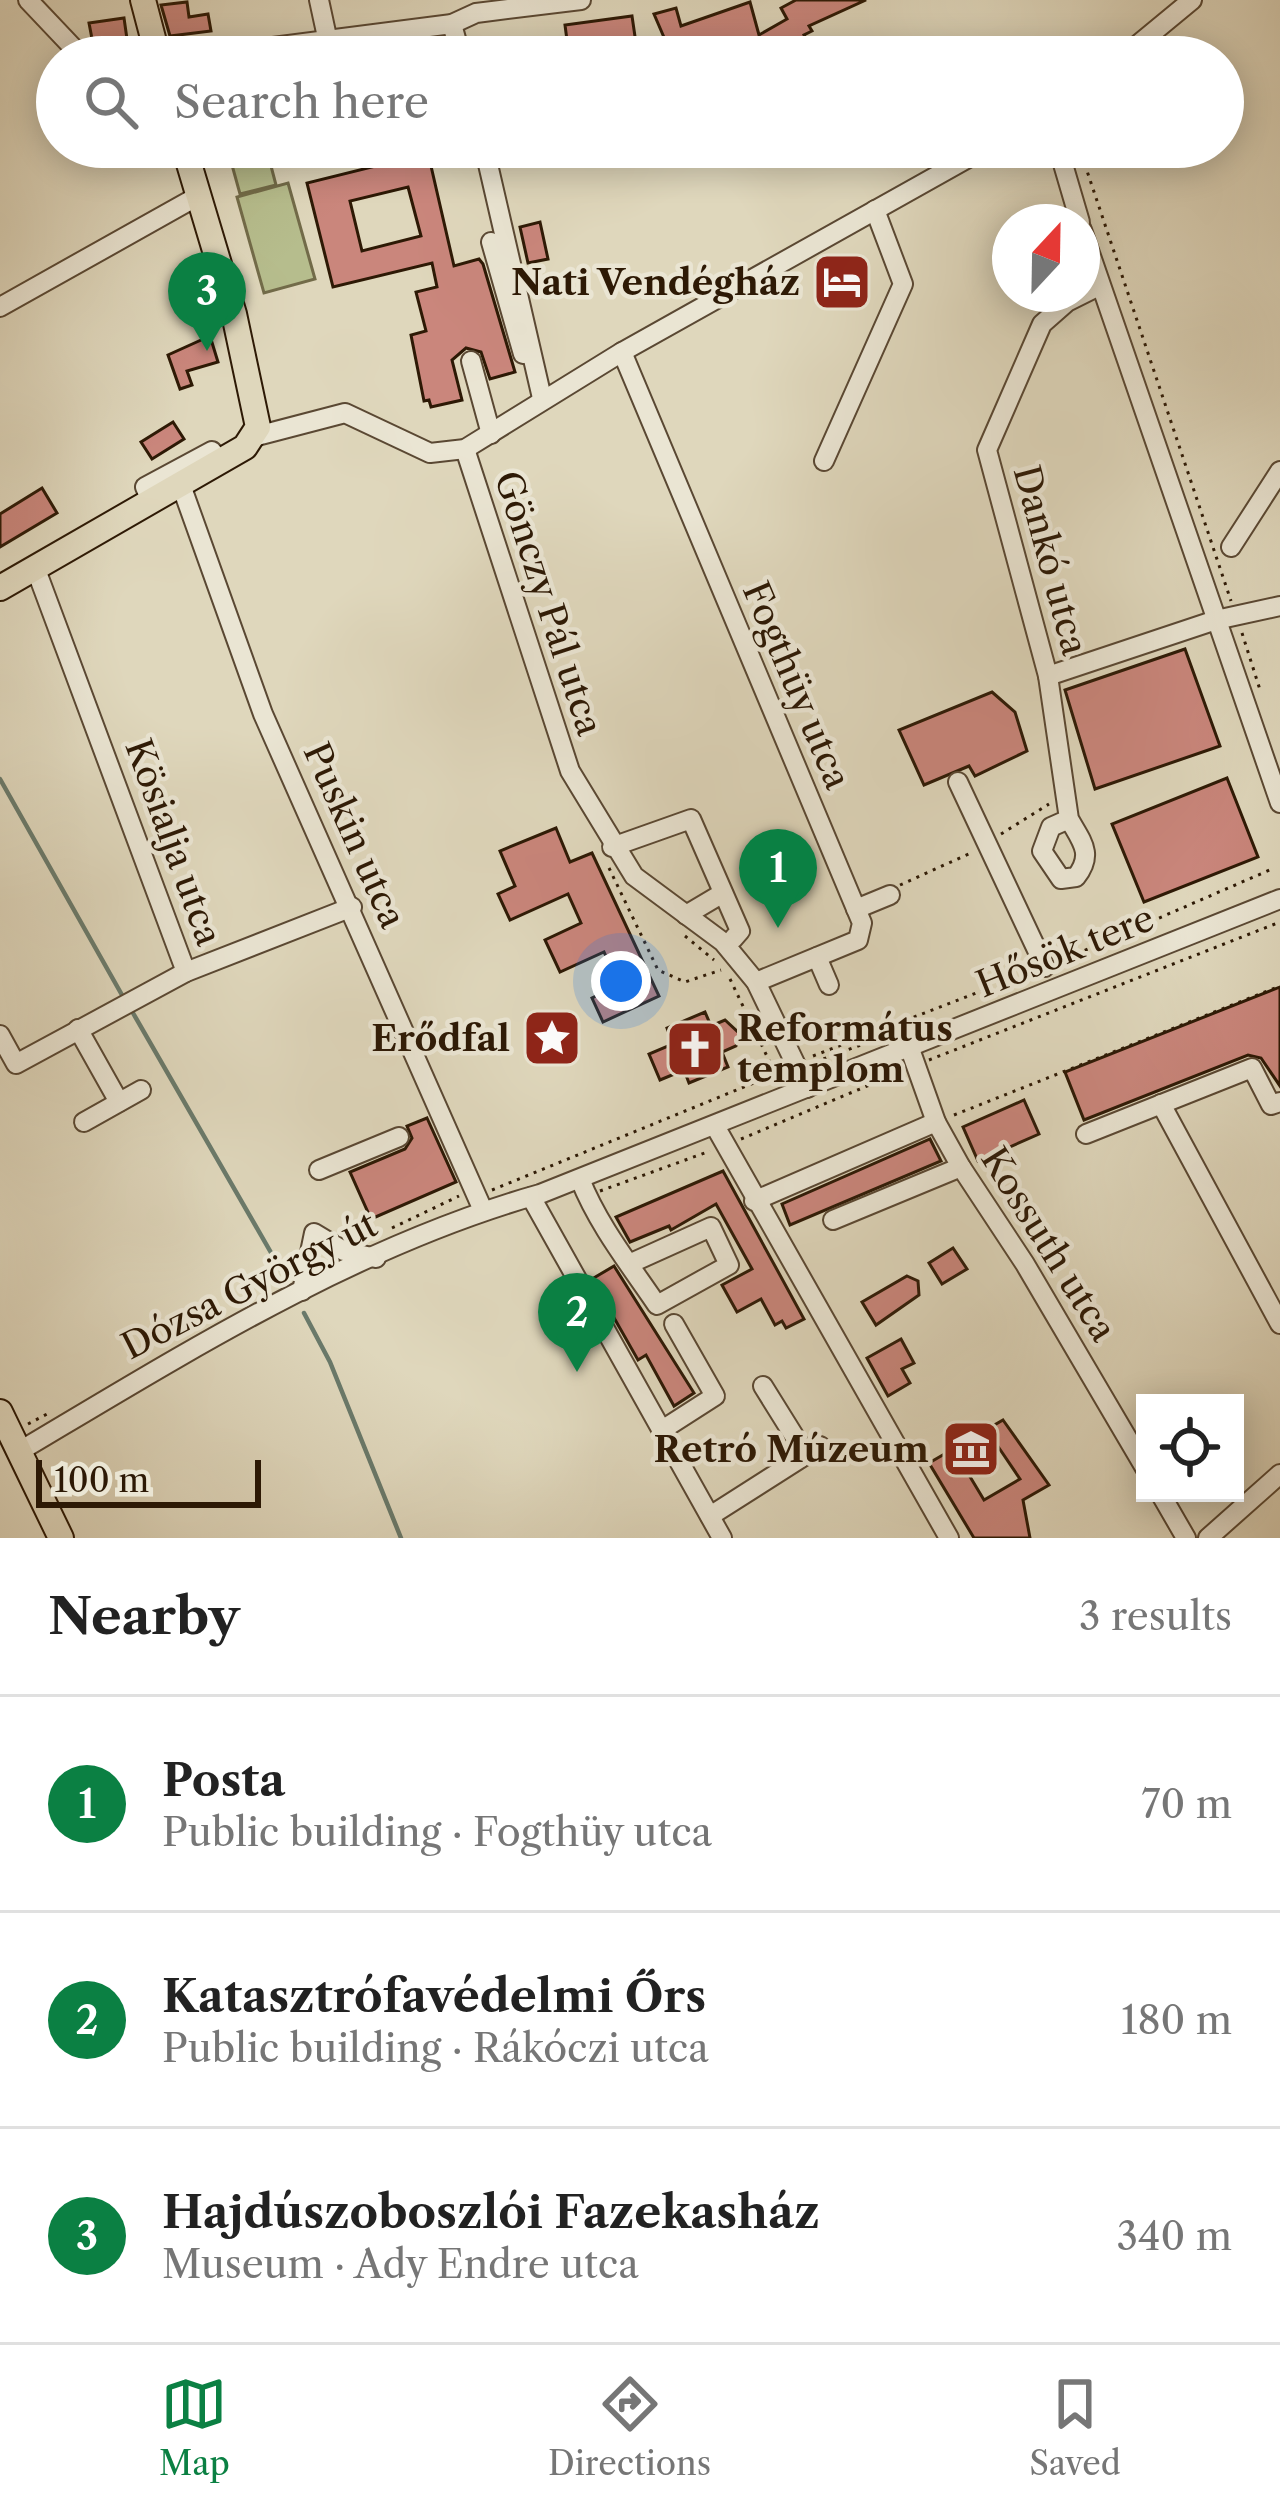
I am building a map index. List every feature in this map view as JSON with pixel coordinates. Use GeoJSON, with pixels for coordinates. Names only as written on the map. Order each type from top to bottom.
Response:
{"type":"FeatureCollection","features":[{"type":"Feature","properties":{"kind":"main road"},"geometry":{"type":"LineString","coordinates":[[143,0],[152,36]]}},
{"type":"Feature","properties":{"kind":"main road"},"geometry":{"type":"LineString","coordinates":[[0,588],[218,464],[253,437],[258,413],[190,168]]}},
{"type":"Feature","properties":{"kind":"main road"},"geometry":{"type":"LineString","coordinates":[[0,1412],[10,1457],[61,1538]]}},
{"type":"Feature","properties":{"kind":"street"},"geometry":{"type":"LineString","coordinates":[[28,0],[62,36]]}},
{"type":"Feature","properties":{"kind":"street"},"geometry":{"type":"LineString","coordinates":[[319,0],[328,36]]}},
{"type":"Feature","properties":{"kind":"street"},"geometry":{"type":"LineString","coordinates":[[338,36],[452,24],[476,6],[581,0]]}},
{"type":"Feature","properties":{"kind":"street"},"geometry":{"type":"LineString","coordinates":[[1148,36],[1192,0]]}},
{"type":"Feature","properties":{"kind":"street"},"geometry":{"type":"LineString","coordinates":[[452,24],[455,36]]}},
{"type":"Feature","properties":{"kind":"street"},"geometry":{"type":"LineString","coordinates":[[489,168],[539,402]]}},
{"type":"Feature","properties":{"kind":"street"},"geometry":{"type":"LineString","coordinates":[[465,449],[622,352],[950,168]]}},
{"type":"Feature","properties":{"kind":"street"},"geometry":{"type":"LineString","coordinates":[[1064,168],[1075,204]]}},
{"type":"Feature","properties":{"kind":"street"},"geometry":{"type":"LineString","coordinates":[[3,299],[198,196]]}},
{"type":"Feature","properties":{"kind":"street"},"geometry":{"type":"LineString","coordinates":[[824,461],[903,284],[875,210]]}},
{"type":"Feature","properties":{"kind":"street"},"geometry":{"type":"LineString","coordinates":[[491,242],[539,402]]}},
{"type":"Feature","properties":{"kind":"street"},"geometry":{"type":"LineString","coordinates":[[1100,289],[1226,618],[1280,802]]}},
{"type":"Feature","properties":{"kind":"street","name":"Dankó utca"},"geometry":{"type":"LineString","coordinates":[[1056,312],[1042,324],[987,450],[1048,676],[1070,819]]}},
{"type":"Feature","properties":{"kind":"street","name":"Fogthüy utca"},"geometry":{"type":"LineString","coordinates":[[622,352],[855,906]]}},
{"type":"Feature","properties":{"kind":"street"},"geometry":{"type":"LineString","coordinates":[[471,362],[491,434]]}},
{"type":"Feature","properties":{"kind":"street","name":"Gönczy Pál utca"},"geometry":{"type":"LineString","coordinates":[[253,437],[345,413],[430,453],[465,449],[570,771],[613,849],[634,876],[723,943],[756,982],[798,1055]]}},
{"type":"Feature","properties":{"kind":"street"},"geometry":{"type":"LineString","coordinates":[[151,501],[145,488],[212,451],[218,464]]}},
{"type":"Feature","properties":{"kind":"street"},"geometry":{"type":"LineString","coordinates":[[1231,548],[1280,471]]}},
{"type":"Feature","properties":{"kind":"street","name":"Puskin utca"},"geometry":{"type":"LineString","coordinates":[[181,485],[263,714],[482,1208]]}},
{"type":"Feature","properties":{"kind":"street","name":"Kösialja utca"},"geometry":{"type":"LineString","coordinates":[[35,567],[186,972],[352,907]]}},
{"type":"Feature","properties":{"kind":"street"},"geometry":{"type":"LineString","coordinates":[[1048,676],[1280,605]]}},
{"type":"Feature","properties":{"kind":"street"},"geometry":{"type":"LineString","coordinates":[[958,782],[1045,967]]}},
{"type":"Feature","properties":{"kind":"street"},"geometry":{"type":"LineString","coordinates":[[613,849],[691,818],[740,931],[733,939]]}},
{"type":"Feature","properties":{"kind":"street"},"geometry":{"type":"LineString","coordinates":[[686,915],[723,893]]}},
{"type":"Feature","properties":{"kind":"street"},"geometry":{"type":"LineString","coordinates":[[756,982],[858,940],[863,933],[855,906],[890,896]]}},
{"type":"Feature","properties":{"kind":"street","name":"Hősök tere"},"geometry":{"type":"LineString","coordinates":[[536,1196],[583,1187],[807,1088],[913,1058],[1280,899]]}},
{"type":"Feature","properties":{"kind":"street"},"geometry":{"type":"LineString","coordinates":[[817,957],[829,985]]}},
{"type":"Feature","properties":{"kind":"street"},"geometry":{"type":"LineString","coordinates":[[0,1035],[16,1064],[186,972]]}},
{"type":"Feature","properties":{"kind":"street"},"geometry":{"type":"LineString","coordinates":[[78,1029],[119,1102]]}},
{"type":"Feature","properties":{"kind":"street"},"geometry":{"type":"LineString","coordinates":[[798,1055],[807,1088]]}},
{"type":"Feature","properties":{"kind":"street","name":"Kossuth utca"},"geometry":{"type":"LineString","coordinates":[[913,1058],[936,1122],[961,1167],[1025,1264],[1136,1453]]}},
{"type":"Feature","properties":{"kind":"street"},"geometry":{"type":"LineString","coordinates":[[1086,1134],[1252,1068],[1270,1106],[1280,1102]]}},
{"type":"Feature","properties":{"kind":"street"},"geometry":{"type":"LineString","coordinates":[[84,1121],[141,1090]]}},
{"type":"Feature","properties":{"kind":"street"},"geometry":{"type":"LineString","coordinates":[[1161,1104],[1280,1324]]}},
{"type":"Feature","properties":{"kind":"street"},"geometry":{"type":"LineString","coordinates":[[754,1201],[936,1122]]}},
{"type":"Feature","properties":{"kind":"street"},"geometry":{"type":"LineString","coordinates":[[715,1126],[949,1538]]}},
{"type":"Feature","properties":{"kind":"street"},"geometry":{"type":"LineString","coordinates":[[319,1170],[399,1138]]}},
{"type":"Feature","properties":{"kind":"street"},"geometry":{"type":"LineString","coordinates":[[833,1220],[961,1167]]}},
{"type":"Feature","properties":{"kind":"street"},"geometry":{"type":"LineString","coordinates":[[583,1187],[629,1264],[658,1305],[729,1265],[711,1227],[629,1264]]}},
{"type":"Feature","properties":{"kind":"street"},"geometry":{"type":"LineString","coordinates":[[536,1196],[722,1538]]}},
{"type":"Feature","properties":{"kind":"street","name":"Dózsa György út"},"geometry":{"type":"LineString","coordinates":[[10,1457],[203,1342],[302,1292],[482,1208],[536,1196]]}},
{"type":"Feature","properties":{"kind":"street"},"geometry":{"type":"LineString","coordinates":[[302,1292],[314,1234],[344,1251],[378,1258]]}},
{"type":"Feature","properties":{"kind":"street"},"geometry":{"type":"LineString","coordinates":[[662,1430],[715,1396],[674,1324]]}},
{"type":"Feature","properties":{"kind":"street"},"geometry":{"type":"LineString","coordinates":[[710,1516],[813,1450],[764,1386]]}},
{"type":"Feature","properties":{"kind":"street"},"geometry":{"type":"LineString","coordinates":[[1208,1538],[1280,1474]]}},
{"type":"Feature","properties":{"kind":"street"},"geometry":{"type":"LineString","coordinates":[[1165,1502],[1186,1538]]}},
{"type":"Feature","properties":{"kind":"path"},"geometry":{"type":"LineString","coordinates":[[1085,168],[1226,618],[1264,704]]}},
{"type":"Feature","properties":{"kind":"path"},"geometry":{"type":"LineString","coordinates":[[855,906],[987,843],[1065,793]]}},
{"type":"Feature","properties":{"kind":"path"},"geometry":{"type":"LineString","coordinates":[[613,849],[607,872],[658,970],[685,982],[725,969],[776,1075]]}},
{"type":"Feature","properties":{"kind":"path"},"geometry":{"type":"LineString","coordinates":[[583,1187],[725,1145],[913,1058],[1280,922]]}},
{"type":"Feature","properties":{"kind":"path"},"geometry":{"type":"LineString","coordinates":[[936,1122],[1280,986]]}},
{"type":"Feature","properties":{"kind":"path"},"geometry":{"type":"LineString","coordinates":[[798,1055],[828,1059]]}},
{"type":"Feature","properties":{"kind":"green space"},"geometry":{"type":"Polygon","coordinates":[[[233,168],[272,168],[276,185],[240,194],[233,168]]]}},
{"type":"Feature","properties":{"kind":"green space"},"geometry":{"type":"Polygon","coordinates":[[[288,183],[315,279],[264,293],[237,197],[288,183]]]}},
{"type":"Feature","properties":{"kind":"building"},"geometry":{"type":"Polygon","coordinates":[[[796,0],[866,0],[809,26],[812,31],[804,36],[663,36],[654,14],[676,8],[681,26],[750,2],[759,35],[787,19],[781,8],[796,0]]]}},
{"type":"Feature","properties":{"kind":"building"},"geometry":{"type":"Polygon","coordinates":[[[187,2],[189,17],[208,14],[211,31],[170,36],[161,5],[187,2]]]}},
{"type":"Feature","properties":{"kind":"building"},"geometry":{"type":"Polygon","coordinates":[[[632,16],[635,36],[566,36],[565,25],[632,16]]]}},
{"type":"Feature","properties":{"kind":"building"},"geometry":{"type":"Polygon","coordinates":[[[124,18],[127,36],[91,36],[89,23],[124,18]]]}},
{"type":"Feature","properties":{"kind":"building"},"geometry":{"type":"Polygon","coordinates":[[[368,168],[431,168],[454,266],[479,259],[483,264],[515,372],[490,379],[481,352],[466,348],[452,360],[462,400],[431,407],[429,400],[424,401],[411,335],[426,331],[416,292],[437,287],[432,263],[333,287],[307,183],[368,168]],[[408,187],[350,201],[362,251],[421,236],[408,187]]]}},
{"type":"Feature","properties":{"kind":"building"},"geometry":{"type":"Polygon","coordinates":[[[540,222],[548,259],[528,263],[520,227],[540,222]]]}},
{"type":"Feature","properties":{"kind":"building"},"geometry":{"type":"Polygon","coordinates":[[[210,336],[218,362],[187,371],[192,385],[180,389],[168,355],[210,336]]]}},
{"type":"Feature","properties":{"kind":"building"},"geometry":{"type":"Polygon","coordinates":[[[173,422],[184,439],[152,459],[141,442],[173,422]]]}},
{"type":"Feature","properties":{"kind":"building"},"geometry":{"type":"Polygon","coordinates":[[[42,488],[57,513],[0,547],[0,514],[42,488]]]}},
{"type":"Feature","properties":{"kind":"building"},"geometry":{"type":"Polygon","coordinates":[[[1185,649],[1220,746],[1095,789],[1065,690],[1185,649]]]}},
{"type":"Feature","properties":{"kind":"building"},"geometry":{"type":"Polygon","coordinates":[[[992,692],[1015,712],[1027,751],[975,776],[969,766],[924,785],[899,730],[992,692]]]}},
{"type":"Feature","properties":{"kind":"building"},"geometry":{"type":"Polygon","coordinates":[[[1227,778],[1258,857],[1144,902],[1112,824],[1227,778]]]}},
{"type":"Feature","properties":{"kind":"building"},"geometry":{"type":"Polygon","coordinates":[[[556,828],[570,862],[592,853],[659,996],[603,1022],[592,998],[619,985],[604,952],[560,972],[545,940],[581,923],[568,894],[510,920],[498,894],[515,886],[500,851],[556,828]]]}},
{"type":"Feature","properties":{"kind":"building"},"geometry":{"type":"Polygon","coordinates":[[[1280,987],[1280,1086],[1261,1058],[1248,1055],[1084,1120],[1065,1072],[1280,987]]]}},
{"type":"Feature","properties":{"kind":"building","name":"Református templom"},"geometry":{"type":"Polygon","coordinates":[[[705,1012],[711,1026],[725,1020],[740,1034],[736,1046],[722,1052],[728,1067],[689,1083],[684,1070],[660,1080],[649,1054],[673,1044],[667,1028],[705,1012]]]}},
{"type":"Feature","properties":{"kind":"building"},"geometry":{"type":"Polygon","coordinates":[[[1024,1100],[1039,1134],[978,1161],[963,1127],[1024,1100]]]}},
{"type":"Feature","properties":{"kind":"building"},"geometry":{"type":"Polygon","coordinates":[[[427,1118],[456,1182],[371,1219],[350,1172],[405,1149],[412,1138],[407,1126],[427,1118]]]}},
{"type":"Feature","properties":{"kind":"building"},"geometry":{"type":"Polygon","coordinates":[[[930,1139],[941,1161],[790,1225],[782,1204],[930,1139]]]}},
{"type":"Feature","properties":{"kind":"building"},"geometry":{"type":"Polygon","coordinates":[[[723,1171],[804,1319],[786,1328],[782,1321],[775,1325],[761,1299],[737,1312],[722,1285],[752,1269],[716,1204],[671,1230],[669,1226],[630,1242],[616,1217],[723,1171]]]}},
{"type":"Feature","properties":{"kind":"building"},"geometry":{"type":"Polygon","coordinates":[[[953,1248],[967,1269],[942,1284],[929,1263],[953,1248]]]}},
{"type":"Feature","properties":{"kind":"building"},"geometry":{"type":"Polygon","coordinates":[[[614,1266],[694,1393],[674,1406],[646,1355],[638,1360],[592,1279],[614,1266]]]}},
{"type":"Feature","properties":{"kind":"building"},"geometry":{"type":"Polygon","coordinates":[[[907,1276],[918,1281],[919,1295],[876,1325],[862,1302],[907,1276]]]}},
{"type":"Feature","properties":{"kind":"building"},"geometry":{"type":"Polygon","coordinates":[[[901,1339],[914,1363],[902,1369],[910,1383],[888,1396],[867,1358],[901,1339]]]}},
{"type":"Feature","properties":{"kind":"building"},"geometry":{"type":"Polygon","coordinates":[[[1003,1420],[1049,1485],[1023,1500],[1030,1538],[974,1538],[929,1463],[1003,1420]],[[997,1445],[963,1465],[984,1500],[1020,1479],[997,1445]]]}},
{"type":"Feature","properties":{"kind":"waterway"},"geometry":{"type":"LineString","coordinates":[[0,779],[122,995]]}},
{"type":"Feature","properties":{"kind":"waterway"},"geometry":{"type":"LineString","coordinates":[[133,1013],[281,1270]]}},
{"type":"Feature","properties":{"kind":"waterway"},"geometry":{"type":"LineString","coordinates":[[304,1313],[330,1362],[401,1538]]}},
{"type":"Feature","properties":{"kind":"place","name":"Nati Vendégház"},"geometry":{"type":"Point","coordinates":[842,282]}},
{"type":"Feature","properties":{"kind":"place","name":"Hajdúszoboszlói Fazekasház"},"geometry":{"type":"Point","coordinates":[207,351]}},
{"type":"Feature","properties":{"kind":"place","name":"Posta"},"geometry":{"type":"Point","coordinates":[778,928]}},
{"type":"Feature","properties":{"kind":"place","name":"Erődfal"},"geometry":{"type":"Point","coordinates":[552,1038]}},
{"type":"Feature","properties":{"kind":"place","name":"Református templom"},"geometry":{"type":"Point","coordinates":[695,1049]}},
{"type":"Feature","properties":{"kind":"place","name":"Katasztrófavédelmi Őrs"},"geometry":{"type":"Point","coordinates":[577,1372]}},
{"type":"Feature","properties":{"kind":"place","name":"Retró Múzeum"},"geometry":{"type":"Point","coordinates":[971,1449]}}]}
